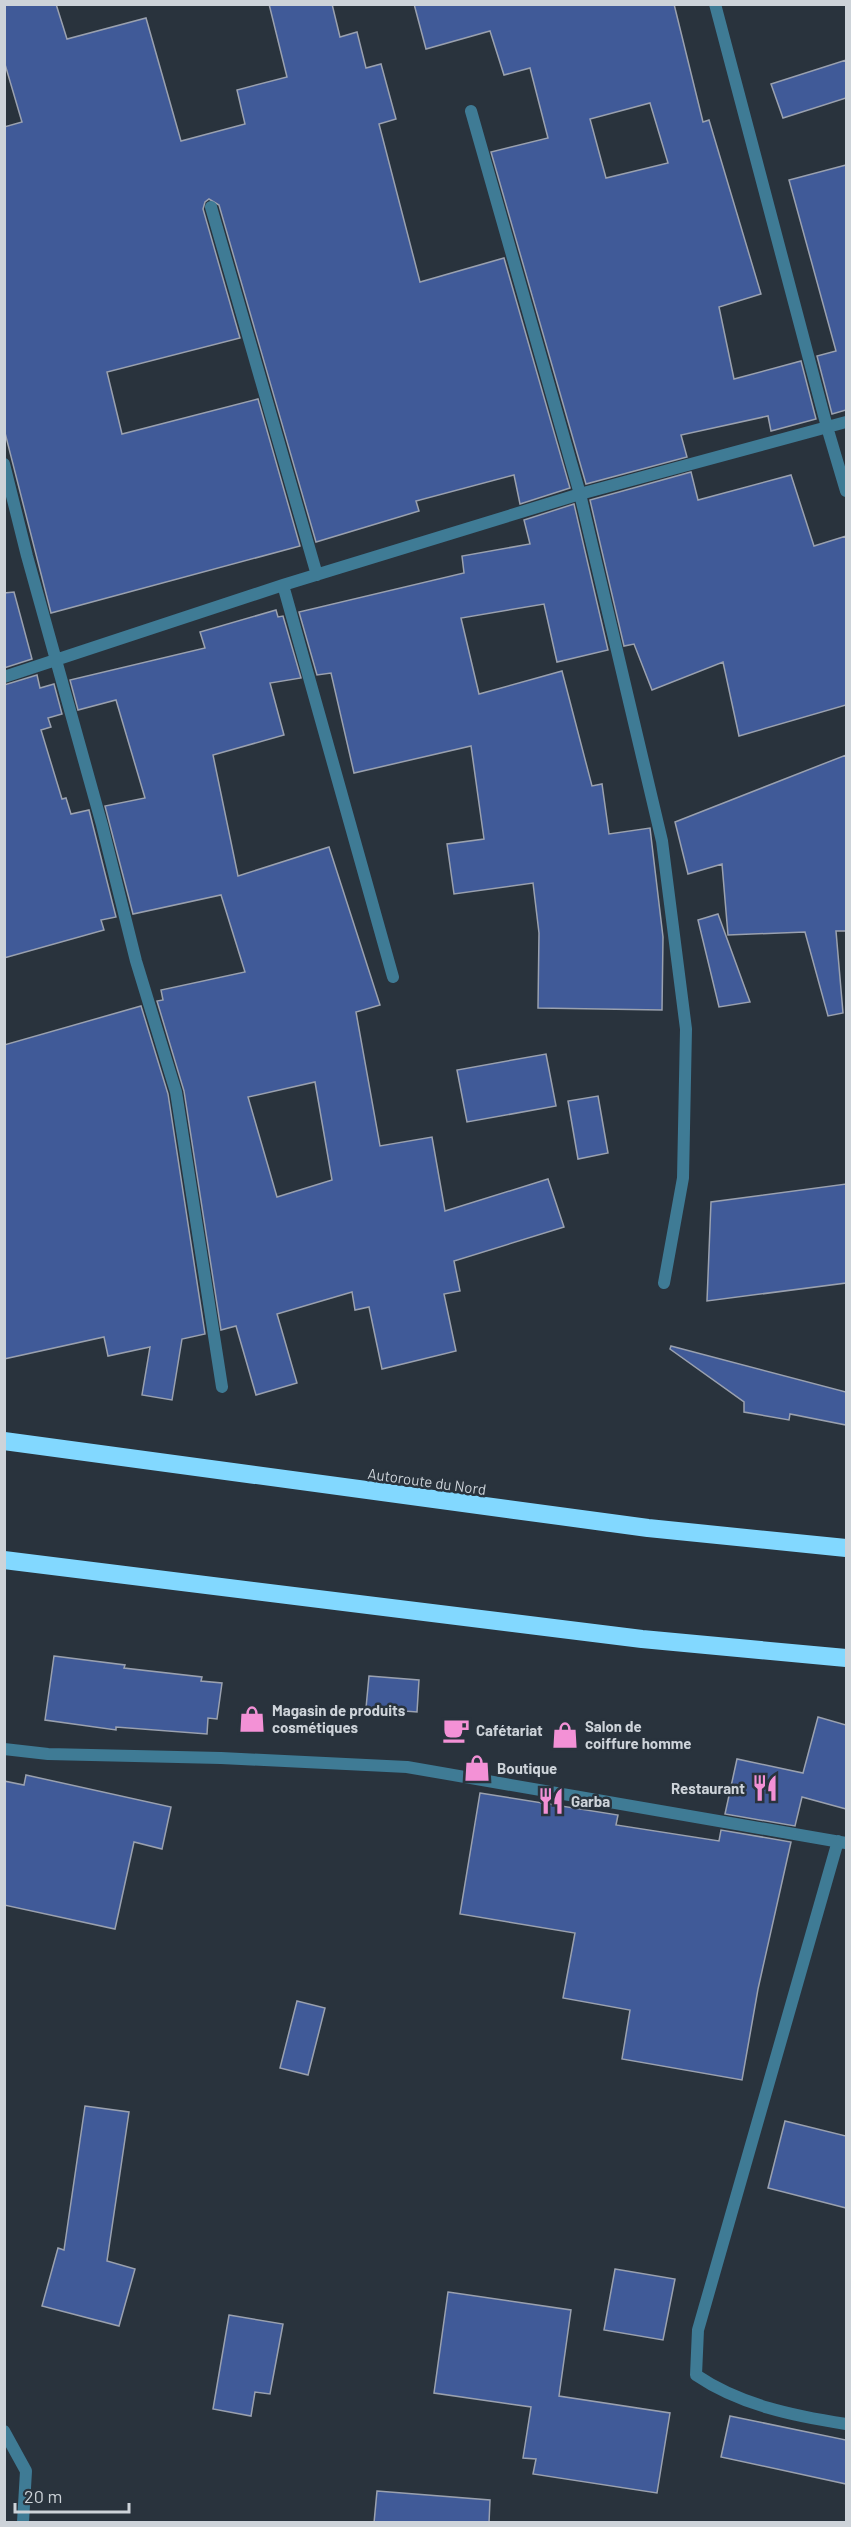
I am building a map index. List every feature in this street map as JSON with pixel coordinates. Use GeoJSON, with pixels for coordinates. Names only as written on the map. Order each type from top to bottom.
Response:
{"type":"FeatureCollection","features":[{"type":"Feature","properties":{"kind":"highway","name":"Autoroute du Nord"},"geometry":{"type":"LineString","coordinates":[[4,1441],[636,1527],[846,1548]]}},
{"type":"Feature","properties":{"kind":"highway"},"geometry":{"type":"LineString","coordinates":[[4,1560],[642,1639],[846,1658]]}},
{"type":"Feature","properties":{"kind":"street"},"geometry":{"type":"LineString","coordinates":[[714,4],[827,428],[846,491]]}},
{"type":"Feature","properties":{"kind":"street"},"geometry":{"type":"LineString","coordinates":[[471,111],[580,494],[662,841],[686,1029],[683,1178],[664,1283]]}},
{"type":"Feature","properties":{"kind":"street"},"geometry":{"type":"LineString","coordinates":[[211,207],[317,575]]}},
{"type":"Feature","properties":{"kind":"street"},"geometry":{"type":"LineString","coordinates":[[4,677],[283,585],[580,494],[846,422]]}},
{"type":"Feature","properties":{"kind":"street"},"geometry":{"type":"LineString","coordinates":[[4,464],[102,825],[136,960],[176,1092],[222,1387]]}},
{"type":"Feature","properties":{"kind":"street"},"geometry":{"type":"LineString","coordinates":[[283,585],[393,976]]}},
{"type":"Feature","properties":{"kind":"street"},"geometry":{"type":"LineString","coordinates":[[4,1749],[48,1754],[221,1758],[407,1767],[842,1842],[698,2330],[696,2375],[722,2392],[802,2417],[846,2424]]}},
{"type":"Feature","properties":{"kind":"street"},"geometry":{"type":"LineString","coordinates":[[4,2431],[26,2471],[23,2523]]}},
{"type":"Feature","properties":{"kind":"building"},"geometry":{"type":"Polygon","coordinates":[[[4,4],[56,4],[67,39],[146,18],[181,141],[245,124],[237,90],[287,77],[269,4],[332,4],[340,37],[357,32],[366,68],[381,64],[396,119],[379,124],[420,282],[504,258],[570,488],[520,504],[514,475],[416,501],[419,511],[316,542],[219,205],[209,199],[205,202],[203,209],[240,338],[107,372],[122,434],[258,399],[300,546],[51,613],[4,429],[4,127],[22,122],[4,61],[4,4]]]}},
{"type":"Feature","properties":{"kind":"building"},"geometry":{"type":"Polygon","coordinates":[[[414,4],[674,4],[703,122],[709,120],[761,294],[719,307],[734,379],[801,361],[816,419],[771,431],[768,416],[681,435],[687,457],[586,484],[491,152],[548,138],[530,68],[504,75],[490,31],[426,49],[414,4]],[[650,103],[590,119],[606,178],[668,163],[650,103]]]}},
{"type":"Feature","properties":{"kind":"building"},"geometry":{"type":"Polygon","coordinates":[[[846,60],[846,98],[783,118],[771,84],[846,60]]]}},
{"type":"Feature","properties":{"kind":"building"},"geometry":{"type":"Polygon","coordinates":[[[846,165],[846,410],[832,414],[817,356],[836,351],[789,180],[846,165]]]}},
{"type":"Feature","properties":{"kind":"building"},"geometry":{"type":"Polygon","coordinates":[[[691,472],[698,500],[791,475],[814,546],[846,536],[846,705],[739,736],[723,662],[652,690],[634,644],[624,646],[590,500],[691,472]]]}},
{"type":"Feature","properties":{"kind":"building"},"geometry":{"type":"Polygon","coordinates":[[[574,504],[608,650],[557,662],[544,604],[461,618],[479,694],[562,671],[592,786],[602,784],[609,834],[650,828],[663,937],[662,1010],[538,1008],[539,933],[533,883],[454,894],[447,844],[484,839],[471,746],[354,773],[331,673],[317,675],[299,612],[464,573],[462,556],[530,544],[524,520],[574,504]]]}},
{"type":"Feature","properties":{"kind":"building"},"geometry":{"type":"Polygon","coordinates":[[[14,592],[32,659],[4,668],[4,593],[14,592]]]}},
{"type":"Feature","properties":{"kind":"building"},"geometry":{"type":"Polygon","coordinates":[[[276,610],[278,617],[283,616],[301,678],[270,683],[284,735],[213,755],[238,876],[329,847],[380,1005],[356,1012],[380,1146],[432,1137],[445,1211],[548,1179],[564,1227],[454,1261],[460,1291],[444,1294],[456,1351],[382,1369],[369,1307],[355,1310],[352,1292],[277,1314],[297,1383],[256,1395],[236,1326],[221,1330],[184,1091],[157,1001],[163,1000],[161,990],[245,972],[221,895],[133,914],[105,806],[145,798],[116,700],[78,710],[70,680],[205,648],[200,632],[276,610]],[[315,1082],[248,1097],[277,1197],[332,1180],[315,1082]]]}},
{"type":"Feature","properties":{"kind":"building"},"geometry":{"type":"Polygon","coordinates":[[[37,675],[40,688],[54,684],[62,714],[48,718],[51,727],[41,730],[62,799],[66,798],[71,814],[89,810],[116,917],[101,920],[104,930],[4,958],[4,685],[37,675]]]}},
{"type":"Feature","properties":{"kind":"building"},"geometry":{"type":"Polygon","coordinates":[[[846,755],[846,931],[836,931],[843,1013],[828,1016],[805,932],[728,935],[722,864],[688,874],[675,822],[846,755]]]}},
{"type":"Feature","properties":{"kind":"building"},"geometry":{"type":"Polygon","coordinates":[[[718,914],[750,1002],[719,1007],[698,920],[718,914]]]}},
{"type":"Feature","properties":{"kind":"building"},"geometry":{"type":"Polygon","coordinates":[[[141,1006],[168,1094],[205,1334],[182,1339],[172,1400],[142,1395],[150,1347],[108,1356],[104,1337],[4,1359],[4,1045],[141,1006]]]}},
{"type":"Feature","properties":{"kind":"building"},"geometry":{"type":"Polygon","coordinates":[[[546,1054],[556,1106],[467,1122],[457,1070],[546,1054]]]}},
{"type":"Feature","properties":{"kind":"building"},"geometry":{"type":"Polygon","coordinates":[[[598,1096],[608,1153],[578,1159],[568,1101],[598,1096]]]}},
{"type":"Feature","properties":{"kind":"building"},"geometry":{"type":"Polygon","coordinates":[[[846,1184],[846,1283],[707,1301],[711,1202],[846,1184]]]}},
{"type":"Feature","properties":{"kind":"building"},"geometry":{"type":"Polygon","coordinates":[[[671,1346],[846,1392],[846,1425],[790,1414],[789,1420],[744,1412],[744,1402],[670,1349],[671,1346]]]}},
{"type":"Feature","properties":{"kind":"building"},"geometry":{"type":"Polygon","coordinates":[[[54,1656],[125,1665],[124,1668],[202,1677],[201,1681],[222,1683],[217,1719],[208,1718],[207,1734],[116,1727],[116,1730],[45,1720],[54,1656]]]}},
{"type":"Feature","properties":{"kind":"building"},"geometry":{"type":"Polygon","coordinates":[[[369,1676],[419,1680],[417,1712],[366,1708],[369,1676]]]}},
{"type":"Feature","properties":{"kind":"building"},"geometry":{"type":"Polygon","coordinates":[[[818,1717],[846,1725],[846,1809],[802,1797],[795,1826],[725,1814],[737,1759],[803,1773],[818,1717]]]}},
{"type":"Feature","properties":{"kind":"building"},"geometry":{"type":"Polygon","coordinates":[[[26,1775],[171,1807],[162,1849],[134,1842],[115,1929],[4,1905],[4,1781],[24,1785],[26,1775]]]}},
{"type":"Feature","properties":{"kind":"building"},"geometry":{"type":"Polygon","coordinates":[[[480,1793],[618,1815],[616,1825],[719,1841],[721,1830],[791,1842],[758,1989],[742,2080],[622,2059],[630,2010],[563,1998],[575,1933],[460,1914],[480,1793]]]}},
{"type":"Feature","properties":{"kind":"building"},"geometry":{"type":"Polygon","coordinates":[[[297,2001],[325,2008],[308,2075],[280,2068],[297,2001]]]}},
{"type":"Feature","properties":{"kind":"building"},"geometry":{"type":"Polygon","coordinates":[[[85,2106],[129,2112],[107,2261],[135,2269],[119,2326],[42,2306],[58,2248],[64,2250],[85,2106]]]}},
{"type":"Feature","properties":{"kind":"building"},"geometry":{"type":"Polygon","coordinates":[[[785,2121],[846,2136],[846,2208],[768,2188],[785,2121]]]}},
{"type":"Feature","properties":{"kind":"building"},"geometry":{"type":"Polygon","coordinates":[[[615,2269],[675,2279],[663,2340],[604,2330],[615,2269]]]}},
{"type":"Feature","properties":{"kind":"building"},"geometry":{"type":"Polygon","coordinates":[[[448,2292],[571,2310],[559,2396],[670,2413],[657,2493],[533,2474],[536,2459],[523,2458],[531,2407],[434,2393],[448,2292]]]}},
{"type":"Feature","properties":{"kind":"building"},"geometry":{"type":"Polygon","coordinates":[[[229,2315],[283,2324],[270,2394],[255,2392],[251,2416],[213,2409],[229,2315]]]}},
{"type":"Feature","properties":{"kind":"building"},"geometry":{"type":"Polygon","coordinates":[[[730,2416],[846,2440],[846,2484],[721,2457],[730,2416]]]}},
{"type":"Feature","properties":{"kind":"building"},"geometry":{"type":"Polygon","coordinates":[[[377,2491],[490,2500],[489,2523],[374,2523],[377,2491]]]}},
{"type":"Feature","properties":{"kind":"place","name":"Magasin de produits cosmétiques"},"geometry":{"type":"Point","coordinates":[252,1719]}},
{"type":"Feature","properties":{"kind":"place","name":"Cafétariat"},"geometry":{"type":"Point","coordinates":[456,1730]}},
{"type":"Feature","properties":{"kind":"place","name":"Salon de coiffure homme"},"geometry":{"type":"Point","coordinates":[565,1735]}},
{"type":"Feature","properties":{"kind":"place","name":"Boutique"},"geometry":{"type":"Point","coordinates":[477,1768]}},
{"type":"Feature","properties":{"kind":"place","name":"Restaurant"},"geometry":{"type":"Point","coordinates":[765,1788]}},
{"type":"Feature","properties":{"kind":"place","name":"Garba"},"geometry":{"type":"Point","coordinates":[551,1801]}}]}
